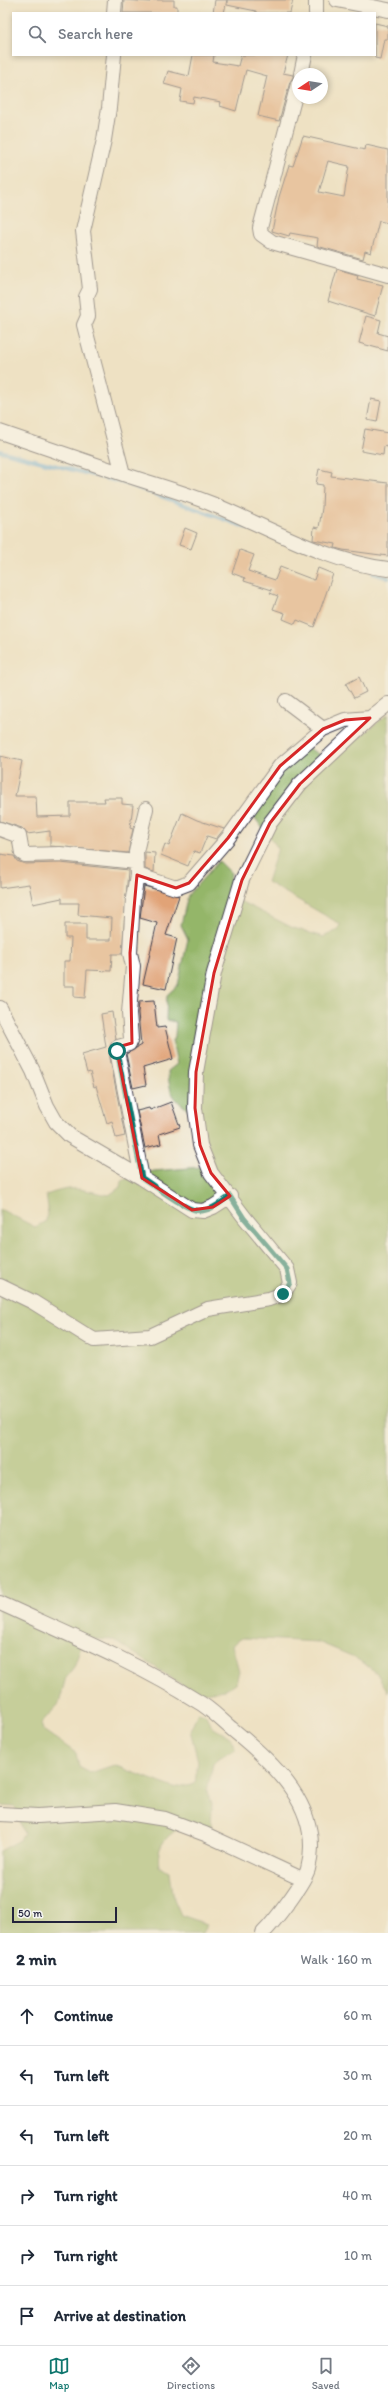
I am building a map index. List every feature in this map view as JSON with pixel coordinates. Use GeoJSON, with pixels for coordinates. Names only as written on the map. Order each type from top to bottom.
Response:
{"type":"FeatureCollection","features":[{"type":"Feature","properties":{"kind":"street"},"geometry":{"type":"LineString","coordinates":[[114,12],[115,0]]}},
{"type":"Feature","properties":{"kind":"street"},"geometry":{"type":"LineString","coordinates":[[316,0],[316,12]]}},
{"type":"Feature","properties":{"kind":"street"},"geometry":{"type":"LineString","coordinates":[[336,0],[388,10]]}},
{"type":"Feature","properties":{"kind":"street"},"geometry":{"type":"LineString","coordinates":[[114,56],[109,108],[104,140],[83,231],[90,289],[86,297],[88,316],[84,325],[123,474]]}},
{"type":"Feature","properties":{"kind":"street"},"geometry":{"type":"LineString","coordinates":[[302,68],[305,56]]}},
{"type":"Feature","properties":{"kind":"street"},"geometry":{"type":"LineString","coordinates":[[293,104],[260,228],[261,234],[272,242],[388,275]]}},
{"type":"Feature","properties":{"kind":"street"},"geometry":{"type":"LineString","coordinates":[[0,432],[211,503],[327,553],[373,567],[388,569]]}},
{"type":"Feature","properties":{"kind":"street"},"geometry":{"type":"LineString","coordinates":[[286,701],[323,729]]}},
{"type":"Feature","properties":{"kind":"street"},"geometry":{"type":"LineString","coordinates":[[0,1286],[33,1302],[94,1340],[150,1336],[208,1309],[269,1299],[283,1294],[290,1283],[287,1269],[244,1218],[230,1196],[211,1173],[200,1145],[195,1108],[198,1064],[214,973],[242,880],[270,823],[300,784],[370,718],[388,704]]}},
{"type":"Feature","properties":{"kind":"street"},"geometry":{"type":"LineString","coordinates":[[0,829],[19,836],[22,852],[25,855],[60,854],[136,868],[176,888],[189,883],[228,838],[280,766],[323,729],[346,720],[370,718]]}},
{"type":"Feature","properties":{"kind":"street"},"geometry":{"type":"LineString","coordinates":[[142,1178],[117,1051],[118,1047],[129,1044],[132,1039],[129,1013],[133,966],[130,954],[136,868],[146,809]]}},
{"type":"Feature","properties":{"kind":"street"},"geometry":{"type":"LineString","coordinates":[[0,1008],[56,1122],[70,1136],[142,1178],[192,1210],[203,1211],[213,1207],[230,1196]]}},
{"type":"Feature","properties":{"kind":"street"},"geometry":{"type":"LineString","coordinates":[[0,1603],[138,1667],[199,1702],[263,1755],[287,1782],[305,1812],[310,1842],[308,1870],[277,1919],[262,1933]]}},
{"type":"Feature","properties":{"kind":"street"},"geometry":{"type":"LineString","coordinates":[[0,1814],[38,1816],[115,1811],[165,1819],[205,1834],[302,1879]]}},
{"type":"Feature","properties":{"kind":"highlighted area"},"geometry":{"type":"Polygon","coordinates":[[[370,718],[300,784],[270,823],[242,880],[214,973],[196,1072],[195,1108],[200,1145],[211,1173],[230,1196],[213,1207],[192,1210],[142,1178],[117,1051],[118,1047],[132,1043],[130,953],[137,875],[176,888],[189,883],[228,838],[280,766],[323,729],[345,720],[370,718]]]}},
{"type":"Feature","properties":{"kind":"green space"},"geometry":{"type":"Polygon","coordinates":[[[388,714],[388,1692],[376,1672],[354,1657],[318,1642],[242,1638],[232,1645],[239,1671],[236,1683],[225,1690],[196,1694],[114,1640],[92,1639],[81,1647],[74,1667],[66,1677],[59,1704],[41,1723],[43,1730],[76,1753],[79,1767],[90,1773],[114,1765],[174,1788],[195,1783],[198,1761],[190,1730],[198,1712],[205,1714],[211,1725],[233,1740],[235,1750],[217,1759],[213,1764],[207,1791],[212,1808],[211,1829],[191,1821],[172,1833],[160,1849],[159,1865],[170,1873],[174,1899],[181,1915],[207,1924],[202,1933],[0,1933],[0,1851],[20,1840],[24,1834],[15,1807],[0,1806],[0,1209],[35,1227],[46,1221],[48,1208],[46,1195],[64,1190],[78,1189],[109,1195],[119,1188],[123,1180],[154,1171],[213,1166],[205,1146],[200,1116],[185,1107],[172,1094],[168,1071],[177,1064],[172,1040],[175,1036],[176,1022],[166,1020],[167,995],[178,985],[188,939],[181,925],[188,895],[219,861],[231,873],[228,895],[291,927],[323,937],[338,930],[340,924],[267,882],[278,848],[251,813],[283,767],[308,748],[330,761],[388,714]]]}},
{"type":"Feature","properties":{"kind":"building"},"geometry":{"type":"Polygon","coordinates":[[[124,0],[150,2],[150,0],[174,0],[174,6],[177,6],[177,12],[123,12],[124,0]]]}},
{"type":"Feature","properties":{"kind":"building"},"geometry":{"type":"Polygon","coordinates":[[[215,0],[227,0],[224,12],[213,12],[215,0]]]}},
{"type":"Feature","properties":{"kind":"building"},"geometry":{"type":"Polygon","coordinates":[[[227,0],[293,0],[290,12],[256,12],[227,5],[227,0]]]}},
{"type":"Feature","properties":{"kind":"building"},"geometry":{"type":"Polygon","coordinates":[[[376,23],[388,26],[388,39],[384,39],[380,59],[375,58],[376,23]]]}},
{"type":"Feature","properties":{"kind":"building"},"geometry":{"type":"Polygon","coordinates":[[[193,56],[214,56],[213,62],[238,66],[241,56],[288,56],[283,73],[292,75],[292,79],[279,121],[258,116],[267,76],[246,70],[236,111],[220,106],[221,102],[194,97],[193,103],[180,101],[182,89],[164,84],[168,71],[189,76],[193,56]]]}},
{"type":"Feature","properties":{"kind":"building"},"geometry":{"type":"Polygon","coordinates":[[[303,136],[365,150],[366,145],[388,150],[388,223],[379,221],[371,253],[365,251],[363,259],[317,246],[318,238],[290,233],[289,236],[272,231],[279,197],[289,165],[293,166],[303,136]],[[328,161],[319,192],[344,197],[349,166],[328,161]]]}},
{"type":"Feature","properties":{"kind":"building"},"geometry":{"type":"Polygon","coordinates":[[[337,269],[358,275],[357,279],[383,285],[375,316],[328,301],[337,269]]]}},
{"type":"Feature","properties":{"kind":"building"},"geometry":{"type":"Polygon","coordinates":[[[366,316],[381,320],[378,333],[388,336],[388,351],[359,343],[366,316]]]}},
{"type":"Feature","properties":{"kind":"building"},"geometry":{"type":"Polygon","coordinates":[[[371,399],[381,401],[377,422],[367,420],[371,399]]]}},
{"type":"Feature","properties":{"kind":"building"},"geometry":{"type":"Polygon","coordinates":[[[365,429],[388,433],[388,447],[384,446],[383,455],[361,451],[365,429]]]}},
{"type":"Feature","properties":{"kind":"building"},"geometry":{"type":"Polygon","coordinates":[[[319,469],[332,472],[331,476],[388,483],[388,556],[343,550],[335,548],[336,544],[313,540],[314,527],[319,528],[322,508],[323,485],[316,484],[319,469]]]}},
{"type":"Feature","properties":{"kind":"building"},"geometry":{"type":"Polygon","coordinates":[[[185,528],[197,533],[191,549],[179,545],[185,528]]]}},
{"type":"Feature","properties":{"kind":"building"},"geometry":{"type":"Polygon","coordinates":[[[240,550],[254,555],[248,571],[275,580],[280,567],[314,580],[318,568],[333,574],[314,627],[297,620],[295,624],[283,619],[285,613],[273,609],[278,596],[270,593],[272,590],[244,581],[245,578],[232,573],[240,550]]]}},
{"type":"Feature","properties":{"kind":"building"},"geometry":{"type":"Polygon","coordinates":[[[359,677],[366,692],[354,698],[346,684],[359,677]]]}},
{"type":"Feature","properties":{"kind":"building"},"geometry":{"type":"Polygon","coordinates":[[[0,756],[22,761],[15,796],[36,796],[37,817],[70,816],[70,802],[105,802],[104,798],[122,798],[122,804],[133,805],[130,828],[133,829],[128,853],[50,846],[50,831],[27,834],[22,828],[0,821],[0,756]]]}},
{"type":"Feature","properties":{"kind":"building"},"geometry":{"type":"Polygon","coordinates":[[[182,813],[197,820],[224,829],[216,839],[207,836],[200,853],[194,851],[188,866],[161,855],[165,844],[169,846],[182,813]]]}},
{"type":"Feature","properties":{"kind":"building"},"geometry":{"type":"Polygon","coordinates":[[[145,852],[155,853],[154,872],[145,869],[145,852]]]}},
{"type":"Feature","properties":{"kind":"building"},"geometry":{"type":"Polygon","coordinates":[[[0,854],[14,856],[17,861],[25,864],[60,863],[128,870],[122,954],[112,954],[111,971],[87,970],[85,998],[74,997],[74,986],[64,986],[64,961],[70,961],[71,938],[65,938],[65,924],[86,924],[86,940],[111,940],[112,918],[78,915],[79,903],[62,903],[62,898],[33,904],[29,884],[0,888],[0,854]]]}},
{"type":"Feature","properties":{"kind":"building"},"geometry":{"type":"Polygon","coordinates":[[[144,886],[179,896],[166,935],[177,938],[166,989],[143,984],[157,923],[140,918],[144,886]]]}},
{"type":"Feature","properties":{"kind":"building"},"geometry":{"type":"Polygon","coordinates":[[[154,1001],[157,1028],[165,1027],[173,1059],[143,1068],[146,1085],[133,1088],[126,1054],[141,1045],[138,1013],[139,1002],[154,1001]]]}},
{"type":"Feature","properties":{"kind":"building"},"geometry":{"type":"Polygon","coordinates":[[[112,1012],[116,1039],[110,1045],[109,1053],[125,1136],[116,1138],[112,1121],[107,1123],[96,1086],[94,1087],[90,1072],[87,1073],[82,1054],[106,1047],[101,1014],[112,1012]]]}},
{"type":"Feature","properties":{"kind":"building"},"geometry":{"type":"Polygon","coordinates":[[[171,1102],[180,1127],[159,1134],[161,1144],[145,1148],[137,1111],[149,1108],[150,1110],[171,1102]]]}},
{"type":"Feature","properties":{"kind":"waterway"},"geometry":{"type":"LineString","coordinates":[[0,451],[127,484],[254,530]]}},
{"type":"Feature","properties":{"kind":"waterway"},"geometry":{"type":"LineString","coordinates":[[373,573],[388,578]]}},
{"type":"Feature","properties":{"kind":"route"},"geometry":{"type":"LineString","coordinates":[[117,1051],[118,1062],[137,1143],[142,1178],[192,1210],[203,1211],[213,1207],[230,1196],[244,1218],[287,1269],[290,1283],[283,1294]]}}]}
